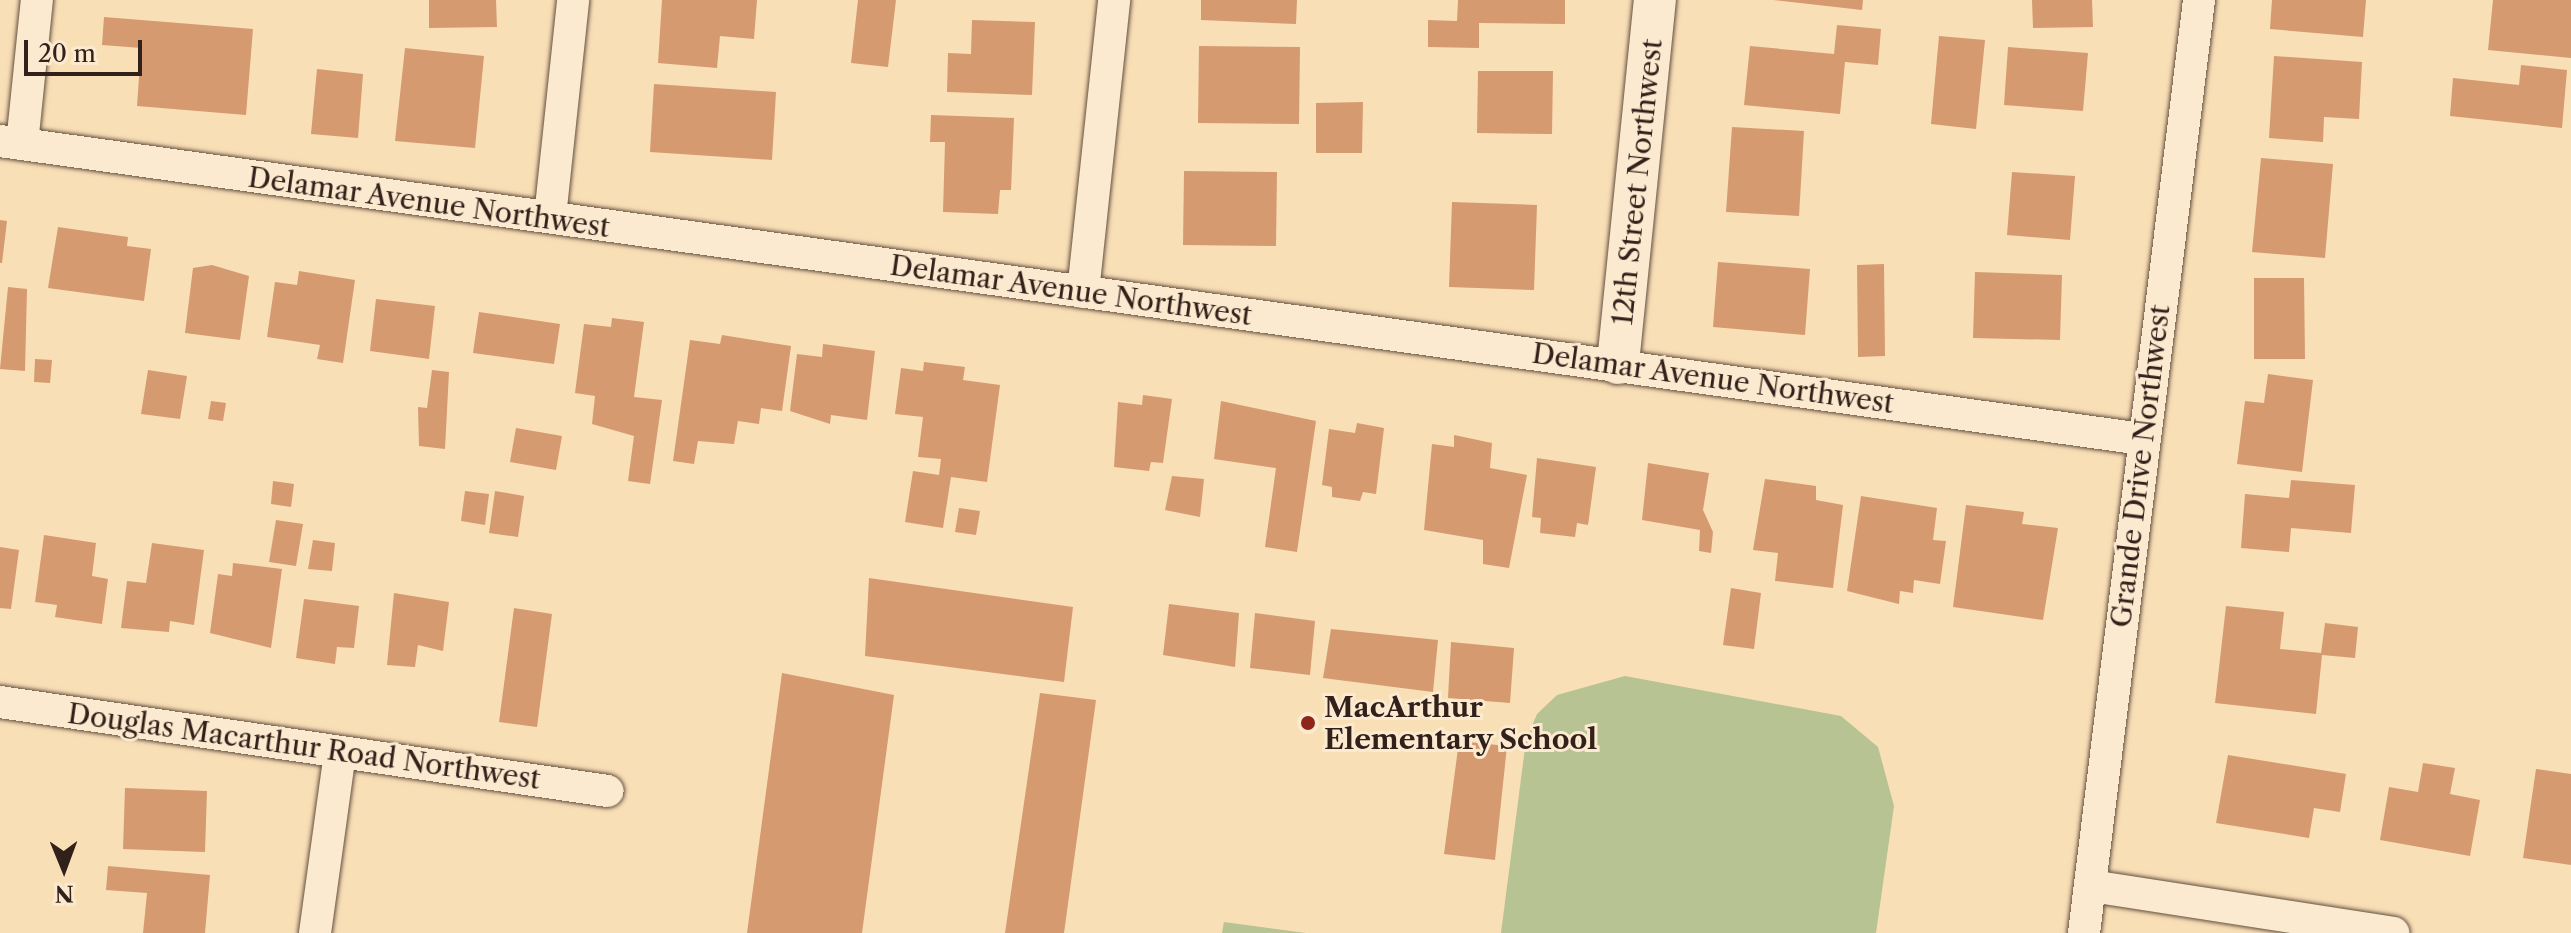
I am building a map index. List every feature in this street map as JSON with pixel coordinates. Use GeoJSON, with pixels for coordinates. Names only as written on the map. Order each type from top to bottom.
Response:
{"type":"FeatureCollection","features":[{"type":"Feature","properties":{"kind":"street"},"geometry":{"type":"LineString","coordinates":[[11,142],[37,0]]}},
{"type":"Feature","properties":{"kind":"street"},"geometry":{"type":"LineString","coordinates":[[550,217],[573,0]]}},
{"type":"Feature","properties":{"kind":"street"},"geometry":{"type":"LineString","coordinates":[[1083,292],[1114,0]]}},
{"type":"Feature","properties":{"kind":"street","name":"12th Street Northwest"},"geometry":{"type":"LineString","coordinates":[[1618,363],[1655,0]]}},
{"type":"Feature","properties":{"kind":"street","name":"Grande Drive Northwest"},"geometry":{"type":"LineString","coordinates":[[2084,933],[2142,439],[2199,0]]}},
{"type":"Feature","properties":{"kind":"street","name":"Delamar Avenue Northwest"},"geometry":{"type":"LineString","coordinates":[[11,142],[1083,292],[1618,363],[2142,439]]}},
{"type":"Feature","properties":{"kind":"street","name":"Douglas Macarthur Road Northwest"},"geometry":{"type":"LineString","coordinates":[[0,702],[608,791]]}},
{"type":"Feature","properties":{"kind":"street"},"geometry":{"type":"LineString","coordinates":[[315,933],[340,753]]}},
{"type":"Feature","properties":{"kind":"street"},"geometry":{"type":"LineString","coordinates":[[2091,886],[2393,933]]}},
{"type":"Feature","properties":{"kind":"green space"},"geometry":{"type":"Polygon","coordinates":[[[1625,676],[1841,716],[1878,747],[1894,806],[1876,933],[1501,933],[1526,740],[1537,714],[1557,695],[1625,676]]]}},
{"type":"Feature","properties":{"kind":"green space"},"geometry":{"type":"Polygon","coordinates":[[[1224,922],[1306,933],[1222,933],[1224,922]]]}},
{"type":"Feature","properties":{"kind":"building"},"geometry":{"type":"Polygon","coordinates":[[[429,0],[496,0],[497,27],[429,28],[429,0]]]}},
{"type":"Feature","properties":{"kind":"building"},"geometry":{"type":"Polygon","coordinates":[[[662,0],[757,0],[754,39],[720,36],[717,68],[658,63],[662,0]]]}},
{"type":"Feature","properties":{"kind":"building"},"geometry":{"type":"Polygon","coordinates":[[[858,0],[896,0],[888,67],[851,63],[858,0]]]}},
{"type":"Feature","properties":{"kind":"building"},"geometry":{"type":"Polygon","coordinates":[[[1201,0],[1297,0],[1296,24],[1201,20],[1201,0]]]}},
{"type":"Feature","properties":{"kind":"building"},"geometry":{"type":"Polygon","coordinates":[[[1458,0],[1565,0],[1565,24],[1479,23],[1479,48],[1428,47],[1428,20],[1457,21],[1458,0]]]}},
{"type":"Feature","properties":{"kind":"building"},"geometry":{"type":"Polygon","coordinates":[[[1773,0],[1863,0],[1862,10],[1773,0]]]}},
{"type":"Feature","properties":{"kind":"building"},"geometry":{"type":"Polygon","coordinates":[[[2032,0],[2092,0],[2093,27],[2033,28],[2032,0]]]}},
{"type":"Feature","properties":{"kind":"building"},"geometry":{"type":"Polygon","coordinates":[[[2272,0],[2366,0],[2363,37],[2270,29],[2272,0]]]}},
{"type":"Feature","properties":{"kind":"building"},"geometry":{"type":"Polygon","coordinates":[[[2493,0],[2571,0],[2571,58],[2488,50],[2493,0]]]}},
{"type":"Feature","properties":{"kind":"building"},"geometry":{"type":"Polygon","coordinates":[[[104,17],[253,29],[246,115],[137,106],[141,48],[102,45],[104,17]]]}},
{"type":"Feature","properties":{"kind":"building"},"geometry":{"type":"Polygon","coordinates":[[[972,20],[1035,22],[1032,95],[947,92],[948,53],[971,54],[972,20]]]}},
{"type":"Feature","properties":{"kind":"building"},"geometry":{"type":"Polygon","coordinates":[[[1837,25],[1881,29],[1878,65],[1845,62],[1840,114],[1744,105],[1750,46],[1834,54],[1837,25]]]}},
{"type":"Feature","properties":{"kind":"building"},"geometry":{"type":"Polygon","coordinates":[[[1939,36],[1985,40],[1976,129],[1931,124],[1939,36]]]}},
{"type":"Feature","properties":{"kind":"building"},"geometry":{"type":"Polygon","coordinates":[[[1199,46],[1300,47],[1299,124],[1198,123],[1199,46]]]}},
{"type":"Feature","properties":{"kind":"building"},"geometry":{"type":"Polygon","coordinates":[[[2008,47],[2088,53],[2083,111],[2004,105],[2008,47]]]}},
{"type":"Feature","properties":{"kind":"building"},"geometry":{"type":"Polygon","coordinates":[[[405,48],[484,56],[475,148],[395,141],[405,48]]]}},
{"type":"Feature","properties":{"kind":"building"},"geometry":{"type":"Polygon","coordinates":[[[2274,56],[2362,62],[2359,119],[2324,117],[2323,142],[2269,138],[2274,56]]]}},
{"type":"Feature","properties":{"kind":"building"},"geometry":{"type":"Polygon","coordinates":[[[2521,65],[2567,70],[2562,128],[2450,116],[2453,78],[2519,85],[2521,65]]]}},
{"type":"Feature","properties":{"kind":"building"},"geometry":{"type":"Polygon","coordinates":[[[317,69],[363,74],[358,138],[311,134],[317,69]]]}},
{"type":"Feature","properties":{"kind":"building"},"geometry":{"type":"Polygon","coordinates":[[[1478,71],[1553,71],[1552,134],[1477,133],[1478,71]]]}},
{"type":"Feature","properties":{"kind":"building"},"geometry":{"type":"Polygon","coordinates":[[[654,84],[776,92],[772,160],[650,152],[654,84]]]}},
{"type":"Feature","properties":{"kind":"building"},"geometry":{"type":"Polygon","coordinates":[[[1363,102],[1362,153],[1316,153],[1316,103],[1363,102]]]}},
{"type":"Feature","properties":{"kind":"building"},"geometry":{"type":"Polygon","coordinates":[[[931,115],[1014,118],[1011,190],[1000,190],[998,214],[943,212],[945,142],[930,142],[931,115]]]}},
{"type":"Feature","properties":{"kind":"building"},"geometry":{"type":"Polygon","coordinates":[[[1732,127],[1804,131],[1799,216],[1726,212],[1732,127]]]}},
{"type":"Feature","properties":{"kind":"building"},"geometry":{"type":"Polygon","coordinates":[[[2261,158],[2333,164],[2325,258],[2252,252],[2261,158]]]}},
{"type":"Feature","properties":{"kind":"building"},"geometry":{"type":"Polygon","coordinates":[[[1184,171],[1277,172],[1276,246],[1183,245],[1184,171]]]}},
{"type":"Feature","properties":{"kind":"building"},"geometry":{"type":"Polygon","coordinates":[[[2012,172],[2075,176],[2070,240],[2007,235],[2012,172]]]}},
{"type":"Feature","properties":{"kind":"building"},"geometry":{"type":"Polygon","coordinates":[[[1452,202],[1537,205],[1534,290],[1449,287],[1452,202]]]}},
{"type":"Feature","properties":{"kind":"building"},"geometry":{"type":"Polygon","coordinates":[[[0,220],[7,221],[2,263],[0,263],[0,220]]]}},
{"type":"Feature","properties":{"kind":"building"},"geometry":{"type":"Polygon","coordinates":[[[58,227],[128,237],[127,246],[151,249],[144,301],[48,288],[58,227]]]}},
{"type":"Feature","properties":{"kind":"building"},"geometry":{"type":"Polygon","coordinates":[[[1718,262],[1810,269],[1805,335],[1713,327],[1718,262]]]}},
{"type":"Feature","properties":{"kind":"building"},"geometry":{"type":"Polygon","coordinates":[[[1884,264],[1885,356],[1858,357],[1857,265],[1884,264]]]}},
{"type":"Feature","properties":{"kind":"building"},"geometry":{"type":"Polygon","coordinates":[[[212,265],[249,276],[240,340],[185,333],[193,268],[212,265]]]}},
{"type":"Feature","properties":{"kind":"building"},"geometry":{"type":"Polygon","coordinates":[[[299,271],[355,280],[343,363],[317,359],[320,345],[267,337],[275,282],[297,285],[299,271]]]}},
{"type":"Feature","properties":{"kind":"building"},"geometry":{"type":"Polygon","coordinates":[[[1975,272],[2062,275],[2060,340],[1973,338],[1975,272]]]}},
{"type":"Feature","properties":{"kind":"building"},"geometry":{"type":"Polygon","coordinates":[[[2254,278],[2304,278],[2305,359],[2254,359],[2254,278]]]}},
{"type":"Feature","properties":{"kind":"building"},"geometry":{"type":"Polygon","coordinates":[[[8,287],[27,289],[25,371],[0,369],[8,287]]]}},
{"type":"Feature","properties":{"kind":"building"},"geometry":{"type":"Polygon","coordinates":[[[376,299],[435,306],[429,359],[370,351],[376,299]]]}},
{"type":"Feature","properties":{"kind":"building"},"geometry":{"type":"Polygon","coordinates":[[[479,312],[560,324],[554,364],[473,353],[479,312]]]}},
{"type":"Feature","properties":{"kind":"building"},"geometry":{"type":"Polygon","coordinates":[[[612,318],[644,322],[634,397],[662,400],[650,484],[628,481],[634,436],[592,424],[595,396],[575,393],[584,324],[611,327],[612,318]]]}},
{"type":"Feature","properties":{"kind":"building"},"geometry":{"type":"Polygon","coordinates":[[[722,335],[791,346],[782,411],[761,408],[759,424],[738,421],[734,444],[698,441],[694,464],[673,461],[690,340],[720,344],[722,335]]]}},
{"type":"Feature","properties":{"kind":"building"},"geometry":{"type":"Polygon","coordinates":[[[823,344],[875,351],[867,420],[831,415],[830,424],[790,411],[797,354],[822,357],[823,344]]]}},
{"type":"Feature","properties":{"kind":"building"},"geometry":{"type":"Polygon","coordinates":[[[35,359],[52,360],[50,383],[34,382],[35,359]]]}},
{"type":"Feature","properties":{"kind":"building"},"geometry":{"type":"Polygon","coordinates":[[[924,362],[965,367],[963,380],[1000,385],[987,482],[951,477],[943,528],[905,522],[913,471],[939,475],[941,459],[918,457],[923,417],[895,414],[901,368],[923,371],[924,362]]]}},
{"type":"Feature","properties":{"kind":"building"},"geometry":{"type":"Polygon","coordinates":[[[148,370],[187,376],[180,419],[141,414],[148,370]]]}},
{"type":"Feature","properties":{"kind":"building"},"geometry":{"type":"Polygon","coordinates":[[[432,370],[449,372],[445,449],[419,446],[418,407],[427,408],[432,370]]]}},
{"type":"Feature","properties":{"kind":"building"},"geometry":{"type":"Polygon","coordinates":[[[2268,374],[2313,380],[2302,472],[2237,464],[2245,401],[2264,403],[2268,374]]]}},
{"type":"Feature","properties":{"kind":"building"},"geometry":{"type":"Polygon","coordinates":[[[1143,395],[1172,399],[1163,463],[1151,462],[1149,471],[1114,467],[1118,402],[1142,405],[1143,395]]]}},
{"type":"Feature","properties":{"kind":"building"},"geometry":{"type":"Polygon","coordinates":[[[211,401],[226,403],[223,421],[208,419],[211,401]]]}},
{"type":"Feature","properties":{"kind":"building"},"geometry":{"type":"Polygon","coordinates":[[[1221,401],[1316,421],[1297,552],[1265,547],[1276,468],[1214,459],[1221,401]]]}},
{"type":"Feature","properties":{"kind":"building"},"geometry":{"type":"Polygon","coordinates":[[[1357,423],[1384,428],[1376,494],[1363,492],[1360,501],[1332,497],[1332,487],[1322,485],[1329,429],[1355,433],[1357,423]]]}},
{"type":"Feature","properties":{"kind":"building"},"geometry":{"type":"Polygon","coordinates":[[[516,428],[562,436],[556,470],[510,462],[516,428]]]}},
{"type":"Feature","properties":{"kind":"building"},"geometry":{"type":"Polygon","coordinates":[[[1454,435],[1492,443],[1490,468],[1527,475],[1509,568],[1483,564],[1483,540],[1424,530],[1432,444],[1454,447],[1454,435]]]}},
{"type":"Feature","properties":{"kind":"building"},"geometry":{"type":"Polygon","coordinates":[[[1537,458],[1596,467],[1588,525],[1577,523],[1575,537],[1540,533],[1541,518],[1532,517],[1537,458]]]}},
{"type":"Feature","properties":{"kind":"building"},"geometry":{"type":"Polygon","coordinates":[[[1648,463],[1709,473],[1703,510],[1713,532],[1711,553],[1699,551],[1700,530],[1642,520],[1648,463]]]}},
{"type":"Feature","properties":{"kind":"building"},"geometry":{"type":"Polygon","coordinates":[[[1172,476],[1204,479],[1200,517],[1165,510],[1172,476]]]}},
{"type":"Feature","properties":{"kind":"building"},"geometry":{"type":"Polygon","coordinates":[[[1765,479],[1816,486],[1816,500],[1843,505],[1833,588],[1775,581],[1778,553],[1753,550],[1765,479]]]}},
{"type":"Feature","properties":{"kind":"building"},"geometry":{"type":"Polygon","coordinates":[[[2291,480],[2355,485],[2351,533],[2291,528],[2289,552],[2241,548],[2245,494],[2289,498],[2291,480]]]}},
{"type":"Feature","properties":{"kind":"building"},"geometry":{"type":"Polygon","coordinates":[[[273,481],[294,484],[291,507],[271,504],[273,481]]]}},
{"type":"Feature","properties":{"kind":"building"},"geometry":{"type":"Polygon","coordinates":[[[465,491],[489,494],[485,525],[461,521],[465,491]]]}},
{"type":"Feature","properties":{"kind":"building"},"geometry":{"type":"Polygon","coordinates":[[[495,491],[524,496],[518,537],[489,533],[495,491]]]}},
{"type":"Feature","properties":{"kind":"building"},"geometry":{"type":"Polygon","coordinates":[[[1861,496],[1937,508],[1933,540],[1946,541],[1940,584],[1914,580],[1913,593],[1900,591],[1899,604],[1847,591],[1861,496]]]}},
{"type":"Feature","properties":{"kind":"building"},"geometry":{"type":"Polygon","coordinates":[[[1966,505],[2024,512],[2022,524],[2058,528],[2043,620],[1953,607],[1966,505]]]}},
{"type":"Feature","properties":{"kind":"building"},"geometry":{"type":"Polygon","coordinates":[[[959,508],[980,511],[976,535],[955,532],[959,508]]]}},
{"type":"Feature","properties":{"kind":"building"},"geometry":{"type":"Polygon","coordinates":[[[276,520],[303,524],[296,566],[269,562],[276,520]]]}},
{"type":"Feature","properties":{"kind":"building"},"geometry":{"type":"Polygon","coordinates":[[[44,535],[96,543],[92,576],[108,579],[102,624],[55,617],[57,605],[35,602],[44,535]]]}},
{"type":"Feature","properties":{"kind":"building"},"geometry":{"type":"Polygon","coordinates":[[[313,540],[335,543],[332,571],[308,569],[313,540]]]}},
{"type":"Feature","properties":{"kind":"building"},"geometry":{"type":"Polygon","coordinates":[[[152,543],[204,550],[194,625],[170,621],[169,632],[121,628],[127,581],[146,583],[152,543]]]}},
{"type":"Feature","properties":{"kind":"building"},"geometry":{"type":"Polygon","coordinates":[[[0,547],[19,550],[11,609],[0,608],[0,547]]]}},
{"type":"Feature","properties":{"kind":"building"},"geometry":{"type":"Polygon","coordinates":[[[233,563],[282,569],[271,648],[210,633],[218,574],[232,576],[233,563]]]}},
{"type":"Feature","properties":{"kind":"building"},"geometry":{"type":"Polygon","coordinates":[[[869,578],[1073,607],[1064,682],[865,656],[869,578]]]}},
{"type":"Feature","properties":{"kind":"building"},"geometry":{"type":"Polygon","coordinates":[[[1731,588],[1761,593],[1754,649],[1723,645],[1731,588]]]}},
{"type":"Feature","properties":{"kind":"building"},"geometry":{"type":"Polygon","coordinates":[[[394,593],[449,602],[443,651],[418,645],[415,667],[387,665],[394,593]]]}},
{"type":"Feature","properties":{"kind":"building"},"geometry":{"type":"Polygon","coordinates":[[[304,599],[359,606],[354,648],[337,647],[335,664],[296,658],[304,599]]]}},
{"type":"Feature","properties":{"kind":"building"},"geometry":{"type":"Polygon","coordinates":[[[1169,604],[1239,613],[1235,667],[1163,655],[1169,604]]]}},
{"type":"Feature","properties":{"kind":"building"},"geometry":{"type":"Polygon","coordinates":[[[2226,606],[2284,612],[2280,649],[2321,653],[2325,623],[2358,627],[2355,658],[2322,655],[2316,714],[2215,703],[2226,606]]]}},
{"type":"Feature","properties":{"kind":"building"},"geometry":{"type":"Polygon","coordinates":[[[514,608],[552,614],[537,727],[499,722],[514,608]]]}},
{"type":"Feature","properties":{"kind":"building"},"geometry":{"type":"Polygon","coordinates":[[[1255,613],[1315,621],[1310,675],[1250,668],[1255,613]]]}},
{"type":"Feature","properties":{"kind":"building"},"geometry":{"type":"Polygon","coordinates":[[[1331,629],[1438,640],[1433,692],[1323,678],[1331,629]]]}},
{"type":"Feature","properties":{"kind":"building"},"geometry":{"type":"Polygon","coordinates":[[[1451,642],[1514,648],[1510,703],[1448,698],[1451,642]]]}},
{"type":"Feature","properties":{"kind":"building"},"geometry":{"type":"Polygon","coordinates":[[[782,673],[894,695],[862,933],[747,933],[782,673]]]}},
{"type":"Feature","properties":{"kind":"building"},"geometry":{"type":"Polygon","coordinates":[[[1040,693],[1096,700],[1064,933],[1005,933],[1040,693]]]}},
{"type":"Feature","properties":{"kind":"building"},"geometry":{"type":"Polygon","coordinates":[[[1459,741],[1507,746],[1495,860],[1444,854],[1459,741]]]}},
{"type":"Feature","properties":{"kind":"building"},"geometry":{"type":"Polygon","coordinates":[[[2228,755],[2346,774],[2340,812],[2314,808],[2309,838],[2216,823],[2228,755]]]}},
{"type":"Feature","properties":{"kind":"building"},"geometry":{"type":"Polygon","coordinates":[[[2423,763],[2455,768],[2450,794],[2480,800],[2470,856],[2380,840],[2389,787],[2418,792],[2423,763]]]}},
{"type":"Feature","properties":{"kind":"building"},"geometry":{"type":"Polygon","coordinates":[[[2536,769],[2571,774],[2571,865],[2523,858],[2536,769]]]}},
{"type":"Feature","properties":{"kind":"building"},"geometry":{"type":"Polygon","coordinates":[[[125,788],[207,791],[205,852],[123,849],[125,788]]]}},
{"type":"Feature","properties":{"kind":"building"},"geometry":{"type":"Polygon","coordinates":[[[108,866],[210,875],[205,933],[143,933],[147,893],[106,890],[108,866]]]}},
{"type":"Feature","properties":{"kind":"place","name":"MacArthur Elementary School"},"geometry":{"type":"Point","coordinates":[1308,723]}}]}
